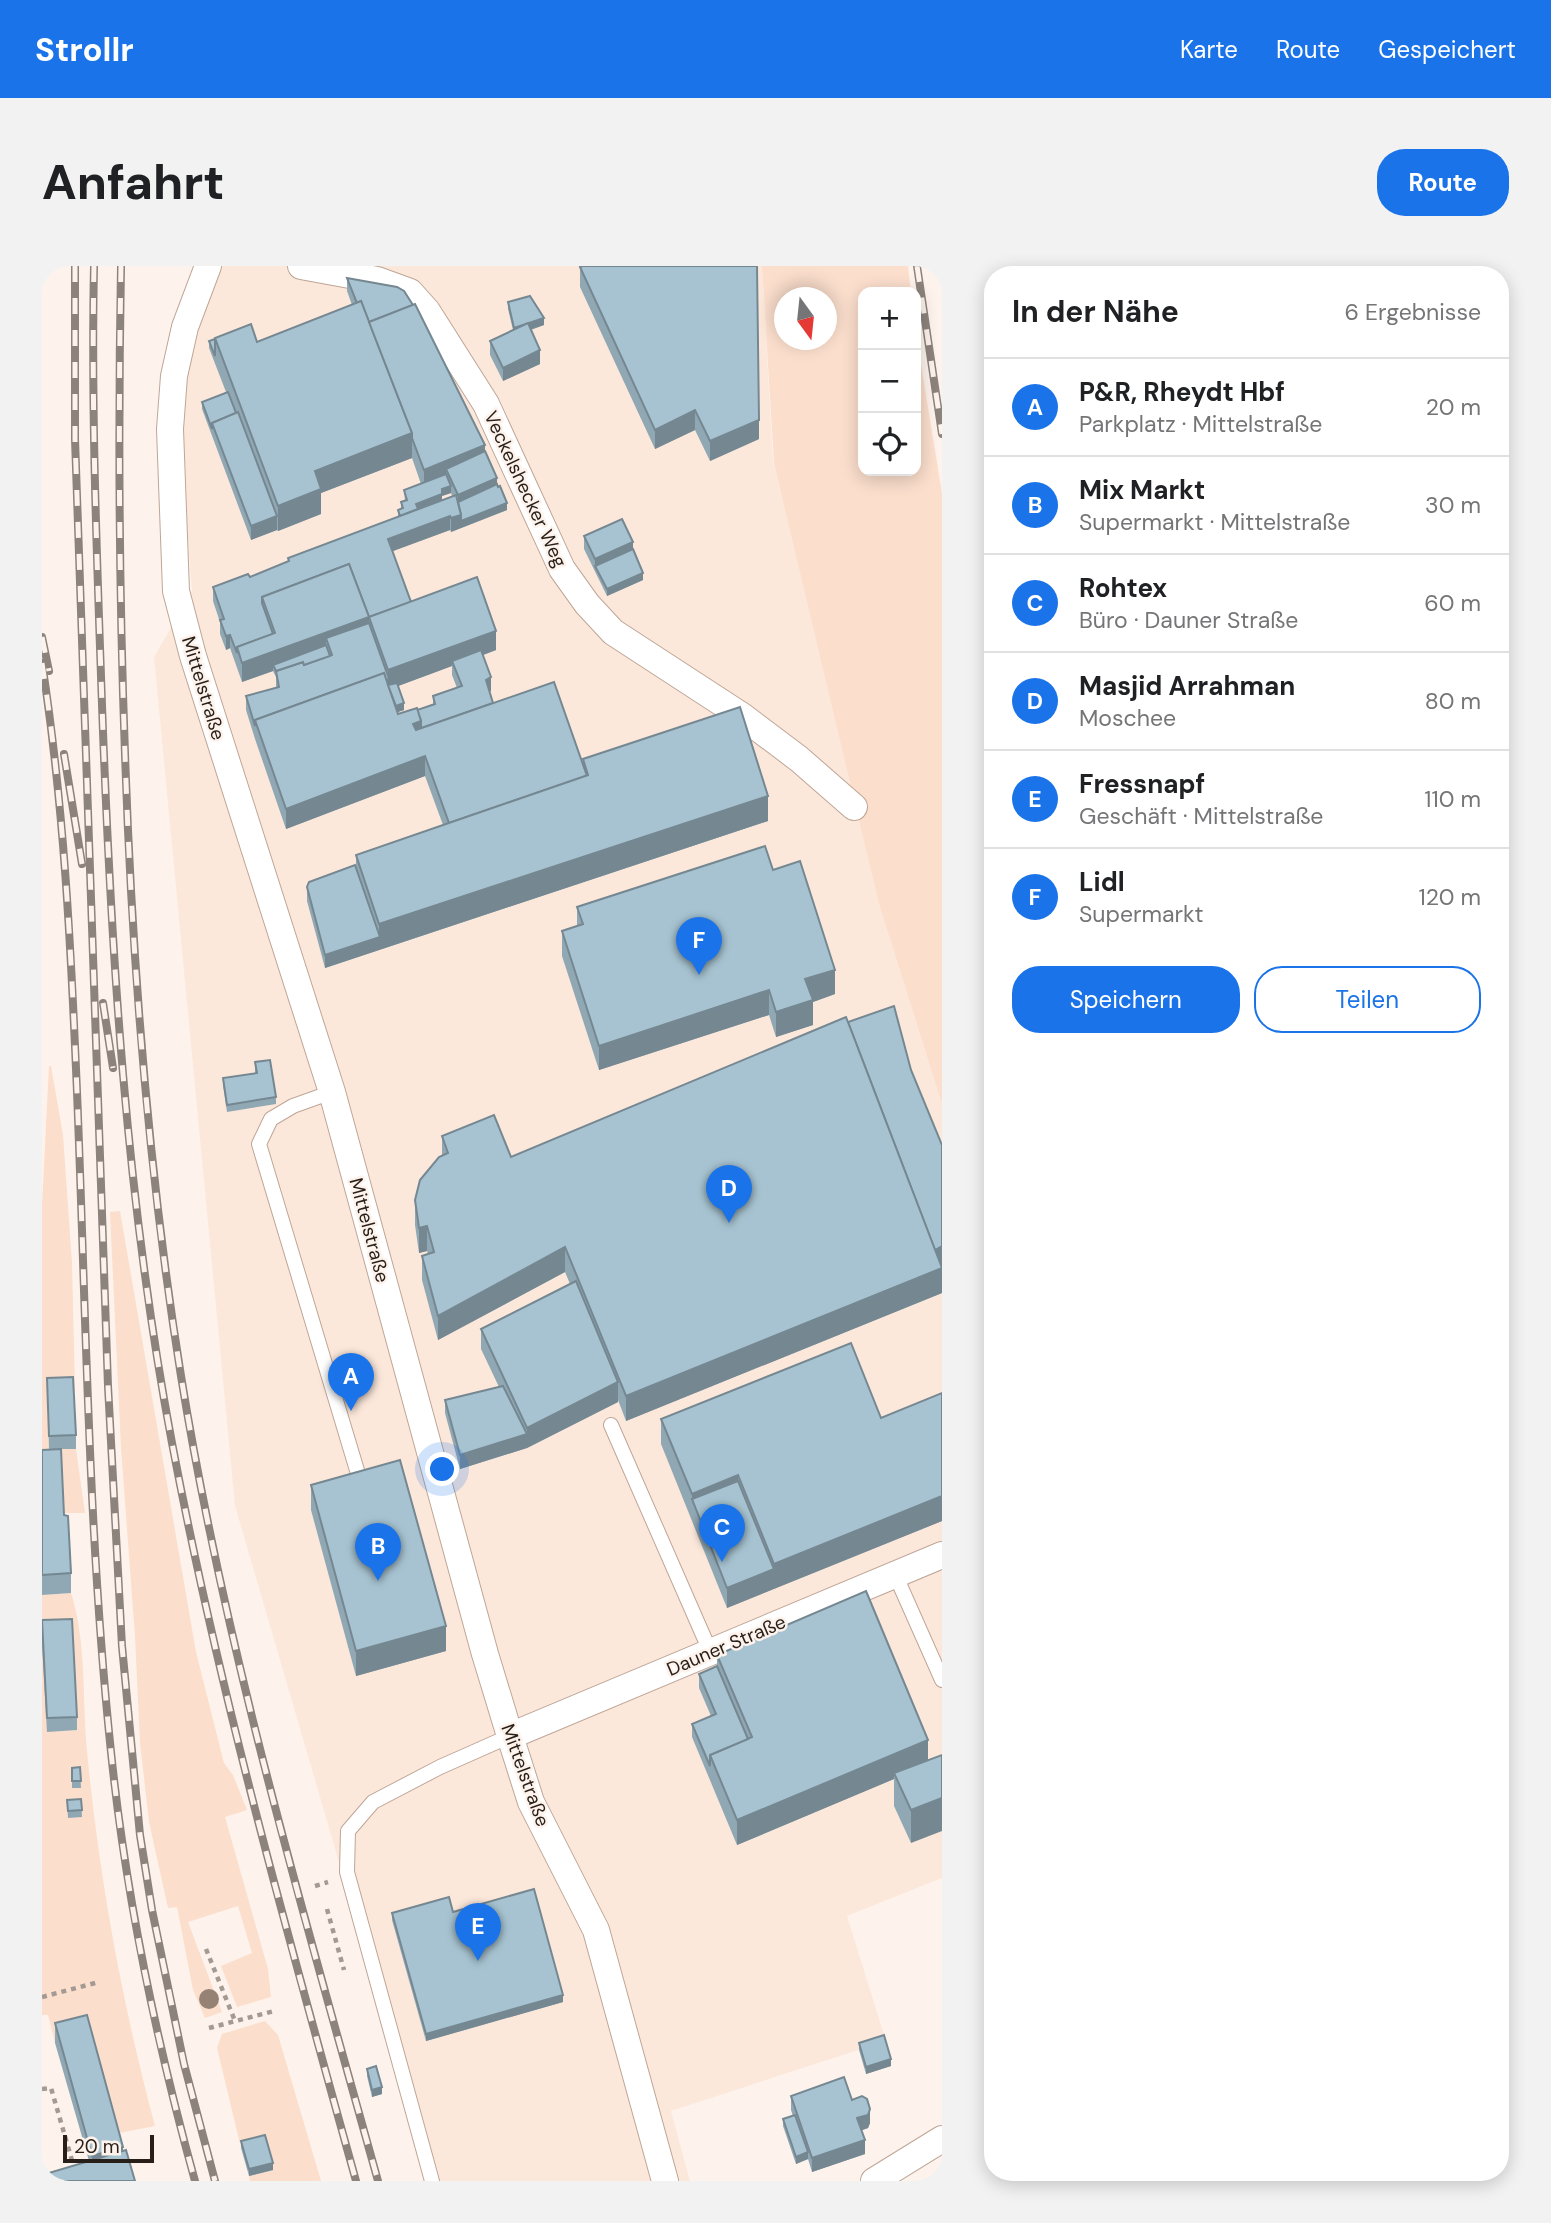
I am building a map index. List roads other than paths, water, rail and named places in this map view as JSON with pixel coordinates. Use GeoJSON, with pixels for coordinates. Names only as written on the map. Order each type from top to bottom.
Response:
{"type":"FeatureCollection","features":[{"type":"Feature","properties":{"kind":"street","name":"Mittelstraße"},"geometry":{"type":"LineString","coordinates":[[208,266],[185,327],[174,376],[170,429],[176,591],[193,656],[332,1092],[477,1627],[510,1735],[531,1802],[596,1930],[665,2181]]}},
{"type":"Feature","properties":{"kind":"street","name":"Veckelshecker Weg"},"geometry":{"type":"LineString","coordinates":[[302,266],[377,280],[410,292],[427,311],[486,404],[562,569],[587,604],[613,632],[742,716],[799,759],[854,807]]}},
{"type":"Feature","properties":{"kind":"street","name":"Dauner Straße"},"geometry":{"type":"LineString","coordinates":[[510,1735],[942,1555]]}},
{"type":"Feature","properties":{"kind":"street"},"geometry":{"type":"LineString","coordinates":[[874,2181],[942,2139]]}},
{"type":"Feature","properties":{"kind":"lane"},"geometry":{"type":"LineString","coordinates":[[332,1092],[271,1119],[259,1144],[362,1486]]}},
{"type":"Feature","properties":{"kind":"lane"},"geometry":{"type":"LineString","coordinates":[[611,1425],[709,1651]]}},
{"type":"Feature","properties":{"kind":"lane"},"geometry":{"type":"LineString","coordinates":[[895,1574],[942,1680]]}},
{"type":"Feature","properties":{"kind":"lane"},"geometry":{"type":"LineString","coordinates":[[432,2181],[347,1871],[348,1831],[373,1802],[510,1735]]}},
{"type":"Feature","properties":{"kind":"railway"},"geometry":{"type":"LineString","coordinates":[[75,266],[75,439],[108,1386],[122,1646],[140,1835],[152,1910],[184,2064],[215,2181]]}},
{"type":"Feature","properties":{"kind":"railway"},"geometry":{"type":"LineString","coordinates":[[94,266],[95,485],[110,890],[123,1076],[143,1260],[172,1443],[211,1629],[256,1814],[356,2181]]}},
{"type":"Feature","properties":{"kind":"railway"},"geometry":{"type":"LineString","coordinates":[[121,266],[120,571],[128,832],[143,1066],[169,1299],[199,1478],[243,1681],[378,2181]]}},
{"type":"Feature","properties":{"kind":"railway"},"geometry":{"type":"LineString","coordinates":[[917,266],[942,434]]}},
{"type":"Feature","properties":{"kind":"railway"},"geometry":{"type":"LineString","coordinates":[[42,637],[49,671]]}},
{"type":"Feature","properties":{"kind":"railway"},"geometry":{"type":"LineString","coordinates":[[42,663],[56,770],[69,931],[97,1587],[111,1752],[125,1861],[144,1968],[195,2181]]}},
{"type":"Feature","properties":{"kind":"railway"},"geometry":{"type":"LineString","coordinates":[[64,754],[82,864]]}},
{"type":"Feature","properties":{"kind":"railway"},"geometry":{"type":"LineString","coordinates":[[103,1003],[113,1068]]}},
{"type":"Feature","properties":{"kind":"place","name":"Lidl"},"geometry":{"type":"Point","coordinates":[699,975]}},
{"type":"Feature","properties":{"kind":"place","name":"Masjid Arrahman"},"geometry":{"type":"Point","coordinates":[729,1223]}},
{"type":"Feature","properties":{"kind":"place","name":"P&R, Rheydt Hbf"},"geometry":{"type":"Point","coordinates":[351,1411]}},
{"type":"Feature","properties":{"kind":"place","name":"Rohtex"},"geometry":{"type":"Point","coordinates":[722,1562]}},
{"type":"Feature","properties":{"kind":"place","name":"Mix Markt"},"geometry":{"type":"Point","coordinates":[378,1581]}},
{"type":"Feature","properties":{"kind":"place","name":"Fressnapf"},"geometry":{"type":"Point","coordinates":[478,1961]}}]}
